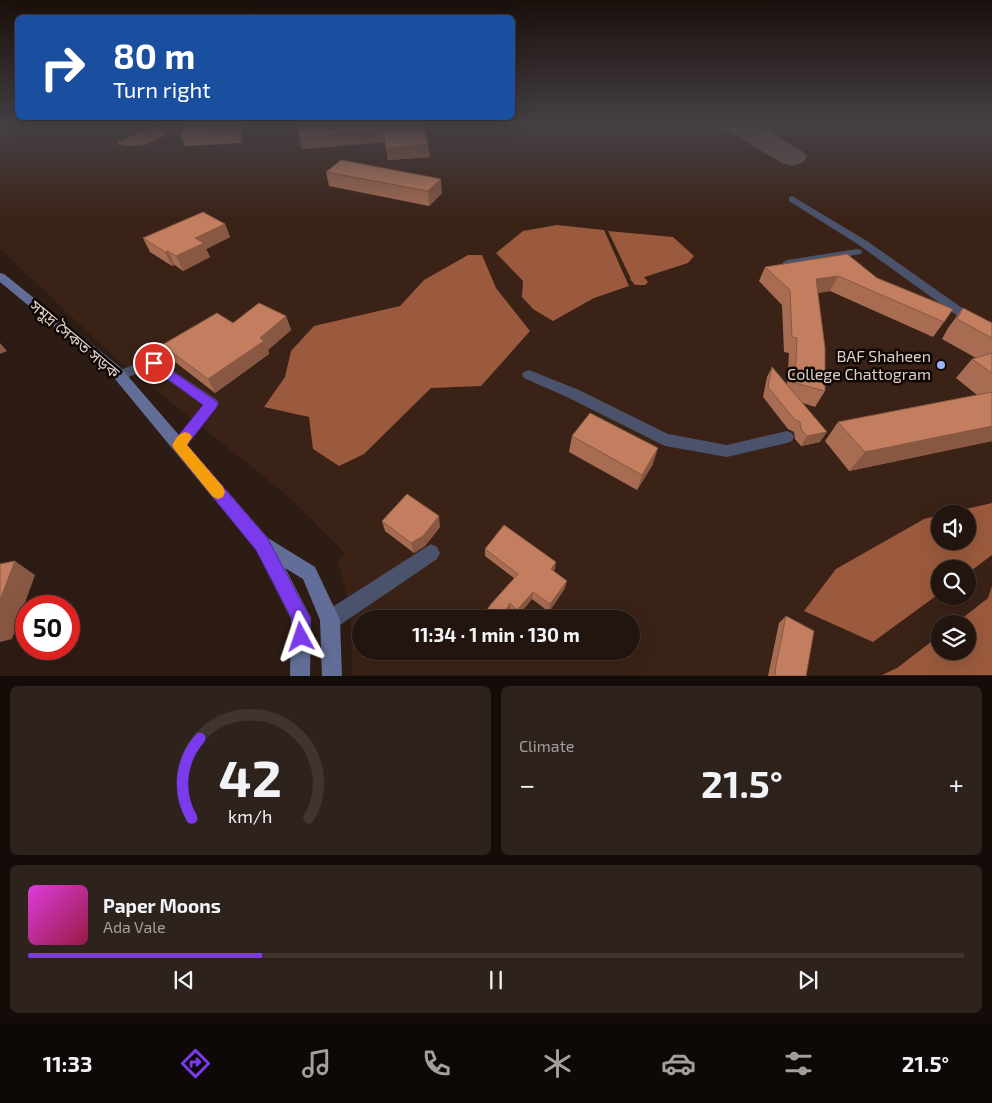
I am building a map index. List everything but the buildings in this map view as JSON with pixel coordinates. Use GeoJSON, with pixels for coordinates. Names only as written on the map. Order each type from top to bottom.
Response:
{"type":"FeatureCollection","features":[{"type":"Feature","properties":{"kind":"main road","name":"সমুদ্র সৈকত সড়ক"},"geometry":{"type":"LineString","coordinates":[[0,276],[119,375],[262,544],[301,618],[300,676]]}},
{"type":"Feature","properties":{"kind":"main road","name":"সমুদ্র সৈকত সড়ক"},"geometry":{"type":"LineString","coordinates":[[262,544],[309,573],[330,620],[332,676]]}},
{"type":"Feature","properties":{"kind":"street"},"geometry":{"type":"LineString","coordinates":[[792,199],[863,243],[992,335]]}},
{"type":"Feature","properties":{"kind":"street"},"geometry":{"type":"LineString","coordinates":[[787,263],[857,252]]}},
{"type":"Feature","properties":{"kind":"street"},"geometry":{"type":"LineString","coordinates":[[119,375],[154,363],[212,404],[178,445]]}},
{"type":"Feature","properties":{"kind":"street"},"geometry":{"type":"LineString","coordinates":[[530,374],[665,440],[727,451],[787,437]]}},
{"type":"Feature","properties":{"kind":"street"},"geometry":{"type":"LineString","coordinates":[[330,620],[431,552]]}},
{"type":"Feature","properties":{"kind":"shaded area"},"geometry":{"type":"Polygon","coordinates":[[[0,156],[992,156],[992,675],[352,675],[350,607],[338,562],[346,554],[282,491],[113,356],[0,249],[0,156]]]}},
{"type":"Feature","properties":{"kind":"shaded area"},"geometry":{"type":"Polygon","coordinates":[[[557,225],[604,230],[629,286],[594,298],[553,321],[533,309],[522,297],[523,281],[496,253],[523,231],[557,225]]]}},
{"type":"Feature","properties":{"kind":"shaded area"},"geometry":{"type":"Polygon","coordinates":[[[608,231],[673,237],[694,256],[688,263],[632,281],[608,231]]]}},
{"type":"Feature","properties":{"kind":"shaded area"},"geometry":{"type":"Polygon","coordinates":[[[468,255],[482,255],[496,288],[530,331],[481,386],[431,388],[364,454],[339,466],[313,449],[309,417],[264,407],[285,377],[291,351],[314,326],[400,306],[424,280],[468,255]]]}},
{"type":"Feature","properties":{"kind":"shaded area"},"geometry":{"type":"Polygon","coordinates":[[[992,503],[992,555],[976,567],[976,560],[931,560],[931,600],[873,642],[804,611],[836,569],[924,519],[931,517],[931,550],[976,550],[976,507],[992,503]]]}},
{"type":"Feature","properties":{"kind":"shaded area"},"geometry":{"type":"Polygon","coordinates":[[[992,586],[992,675],[882,675],[897,668],[931,642],[931,660],[976,660],[976,615],[966,615],[988,598],[992,586]]]}},
{"type":"Feature","properties":{"kind":"slow traffic"},"geometry":{"type":"LineString","coordinates":[[185,437],[178,445],[218,492]]}},
{"type":"Feature","properties":{"kind":"place","name":"BAF Shaheen College Chattogram"},"geometry":{"type":"Point","coordinates":[941,365]}},
{"type":"Feature","properties":{"kind":"route"},"geometry":{"type":"LineString","coordinates":[[154,363],[212,404],[178,445],[262,544],[301,618],[301,637]]}}]}
